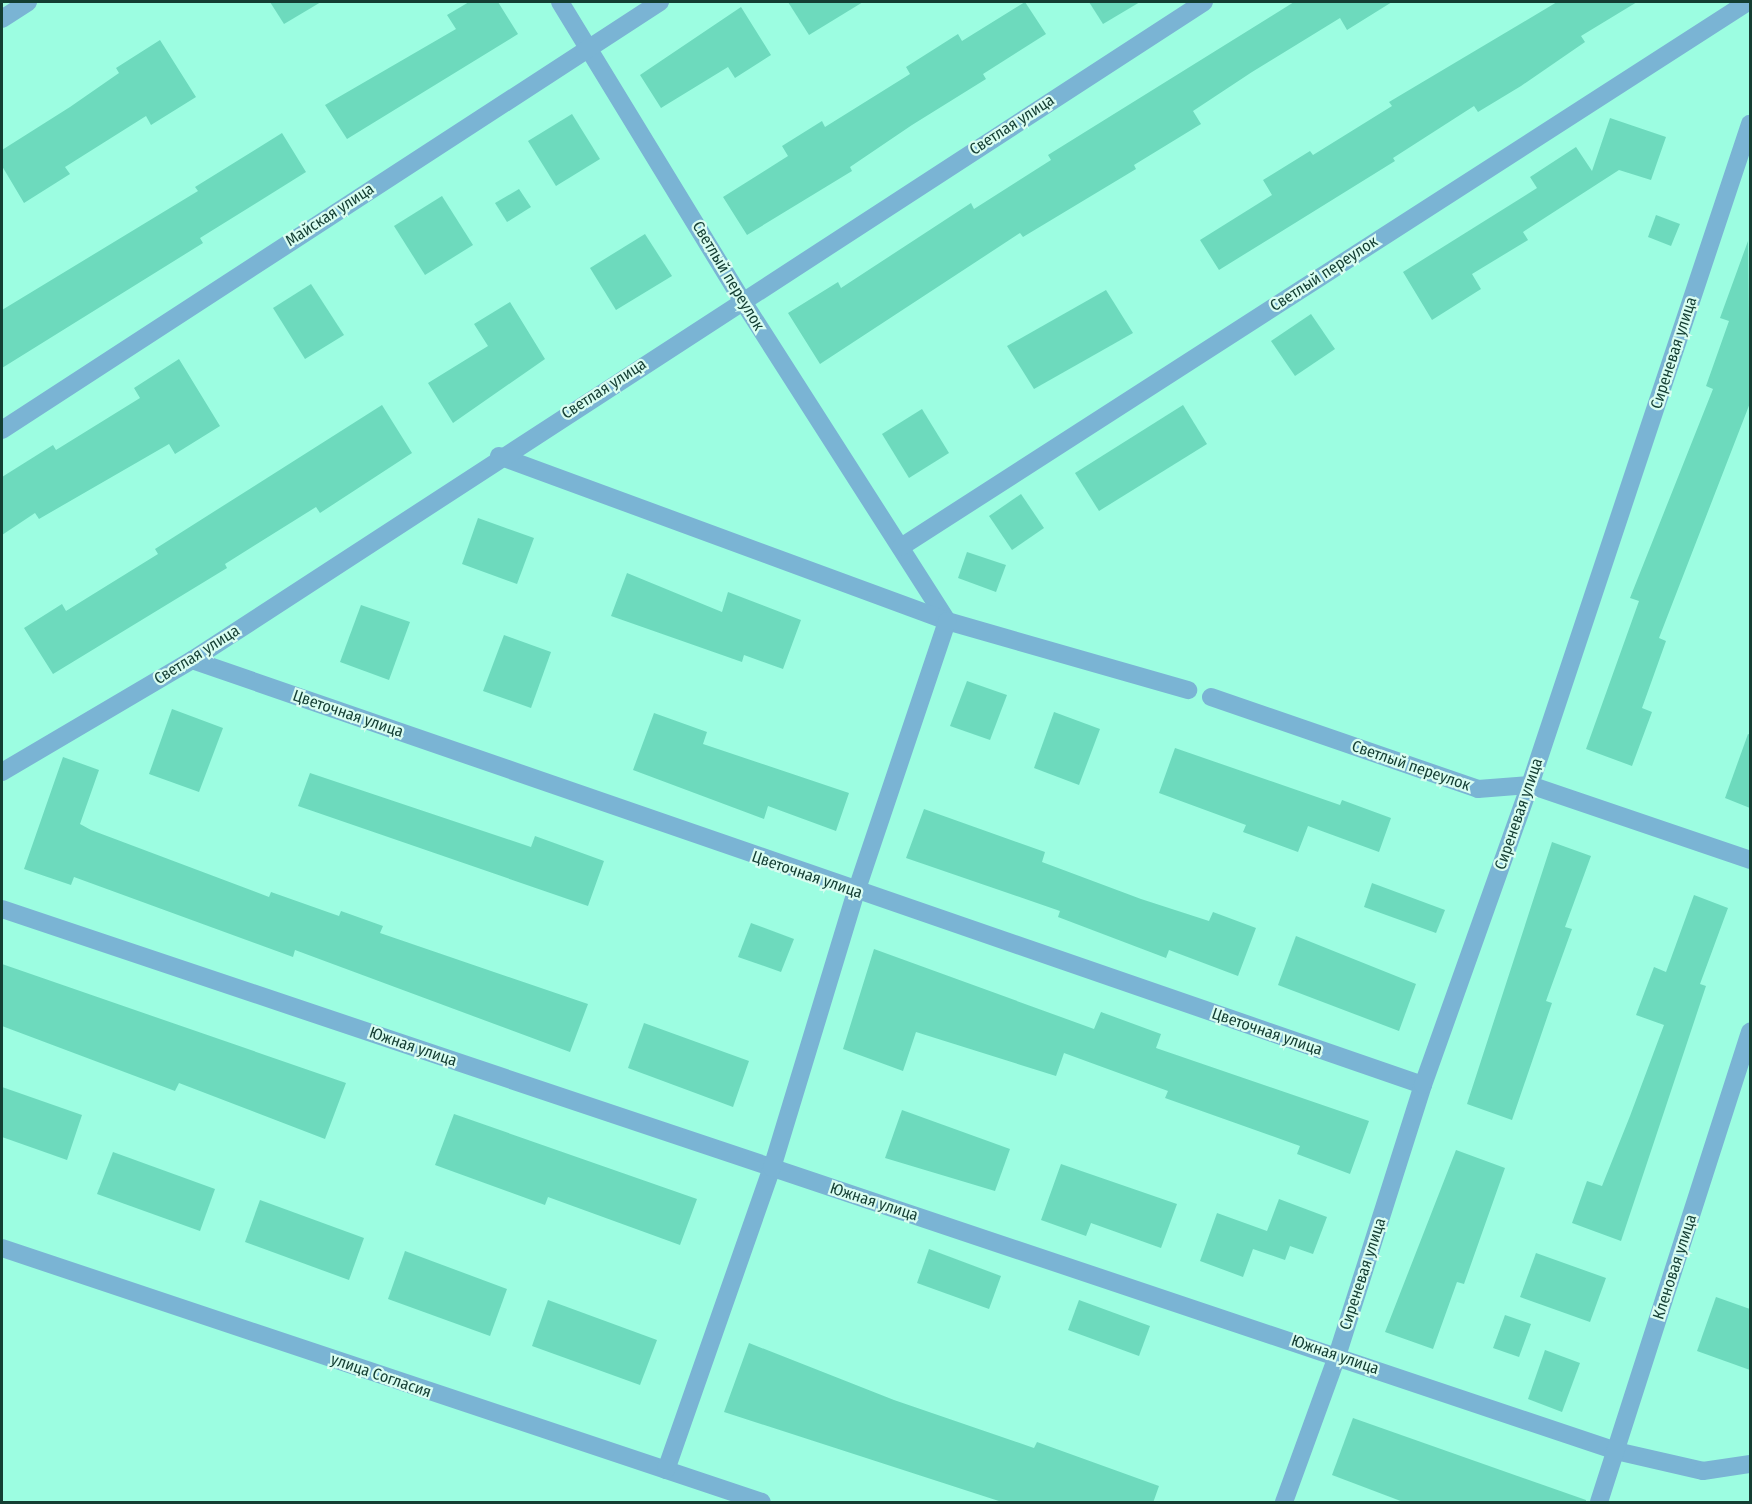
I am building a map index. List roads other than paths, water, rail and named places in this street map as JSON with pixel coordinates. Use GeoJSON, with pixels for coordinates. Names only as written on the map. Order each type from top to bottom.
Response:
{"type":"FeatureCollection","features":[{"type":"Feature","properties":{"kind":"street"},"geometry":{"type":"LineString","coordinates":[[2,19],[28,2]]}},
{"type":"Feature","properties":{"kind":"street","name":"Светлый переулок"},"geometry":{"type":"LineString","coordinates":[[560,2],[590,46],[741,300],[947,621]]}},
{"type":"Feature","properties":{"kind":"street","name":"Майская улица"},"geometry":{"type":"LineString","coordinates":[[2,430],[660,2]]}},
{"type":"Feature","properties":{"kind":"street","name":"Светлая улица"},"geometry":{"type":"LineString","coordinates":[[2,772],[192,660],[499,456],[1204,2]]}},
{"type":"Feature","properties":{"kind":"street","name":"Светлый переулок"},"geometry":{"type":"LineString","coordinates":[[901,547],[1748,2]]}},
{"type":"Feature","properties":{"kind":"street","name":"Сиреневая улица"},"geometry":{"type":"LineString","coordinates":[[1284,1503],[1338,1356],[1424,1085],[1530,785],[1750,124]]}},
{"type":"Feature","properties":{"kind":"street"},"geometry":{"type":"LineString","coordinates":[[499,456],[947,621],[1188,690]]}},
{"type":"Feature","properties":{"kind":"street"},"geometry":{"type":"LineString","coordinates":[[666,1470],[772,1168],[856,892],[947,621]]}},
{"type":"Feature","properties":{"kind":"street","name":"Цветочная улица"},"geometry":{"type":"LineString","coordinates":[[192,660],[856,892],[1424,1085]]}},
{"type":"Feature","properties":{"kind":"street","name":"Светлый переулок"},"geometry":{"type":"LineString","coordinates":[[1211,697],[1478,789],[1530,785],[1750,860]]}},
{"type":"Feature","properties":{"kind":"street","name":"Южная улица"},"geometry":{"type":"LineString","coordinates":[[2,909],[1616,1451],[1703,1471],[1750,1464]]}},
{"type":"Feature","properties":{"kind":"street","name":"Кленовая улица"},"geometry":{"type":"LineString","coordinates":[[1599,1503],[1750,1032]]}},
{"type":"Feature","properties":{"kind":"street","name":"улица Согласия"},"geometry":{"type":"LineString","coordinates":[[2,1248],[762,1503]]}}]}
